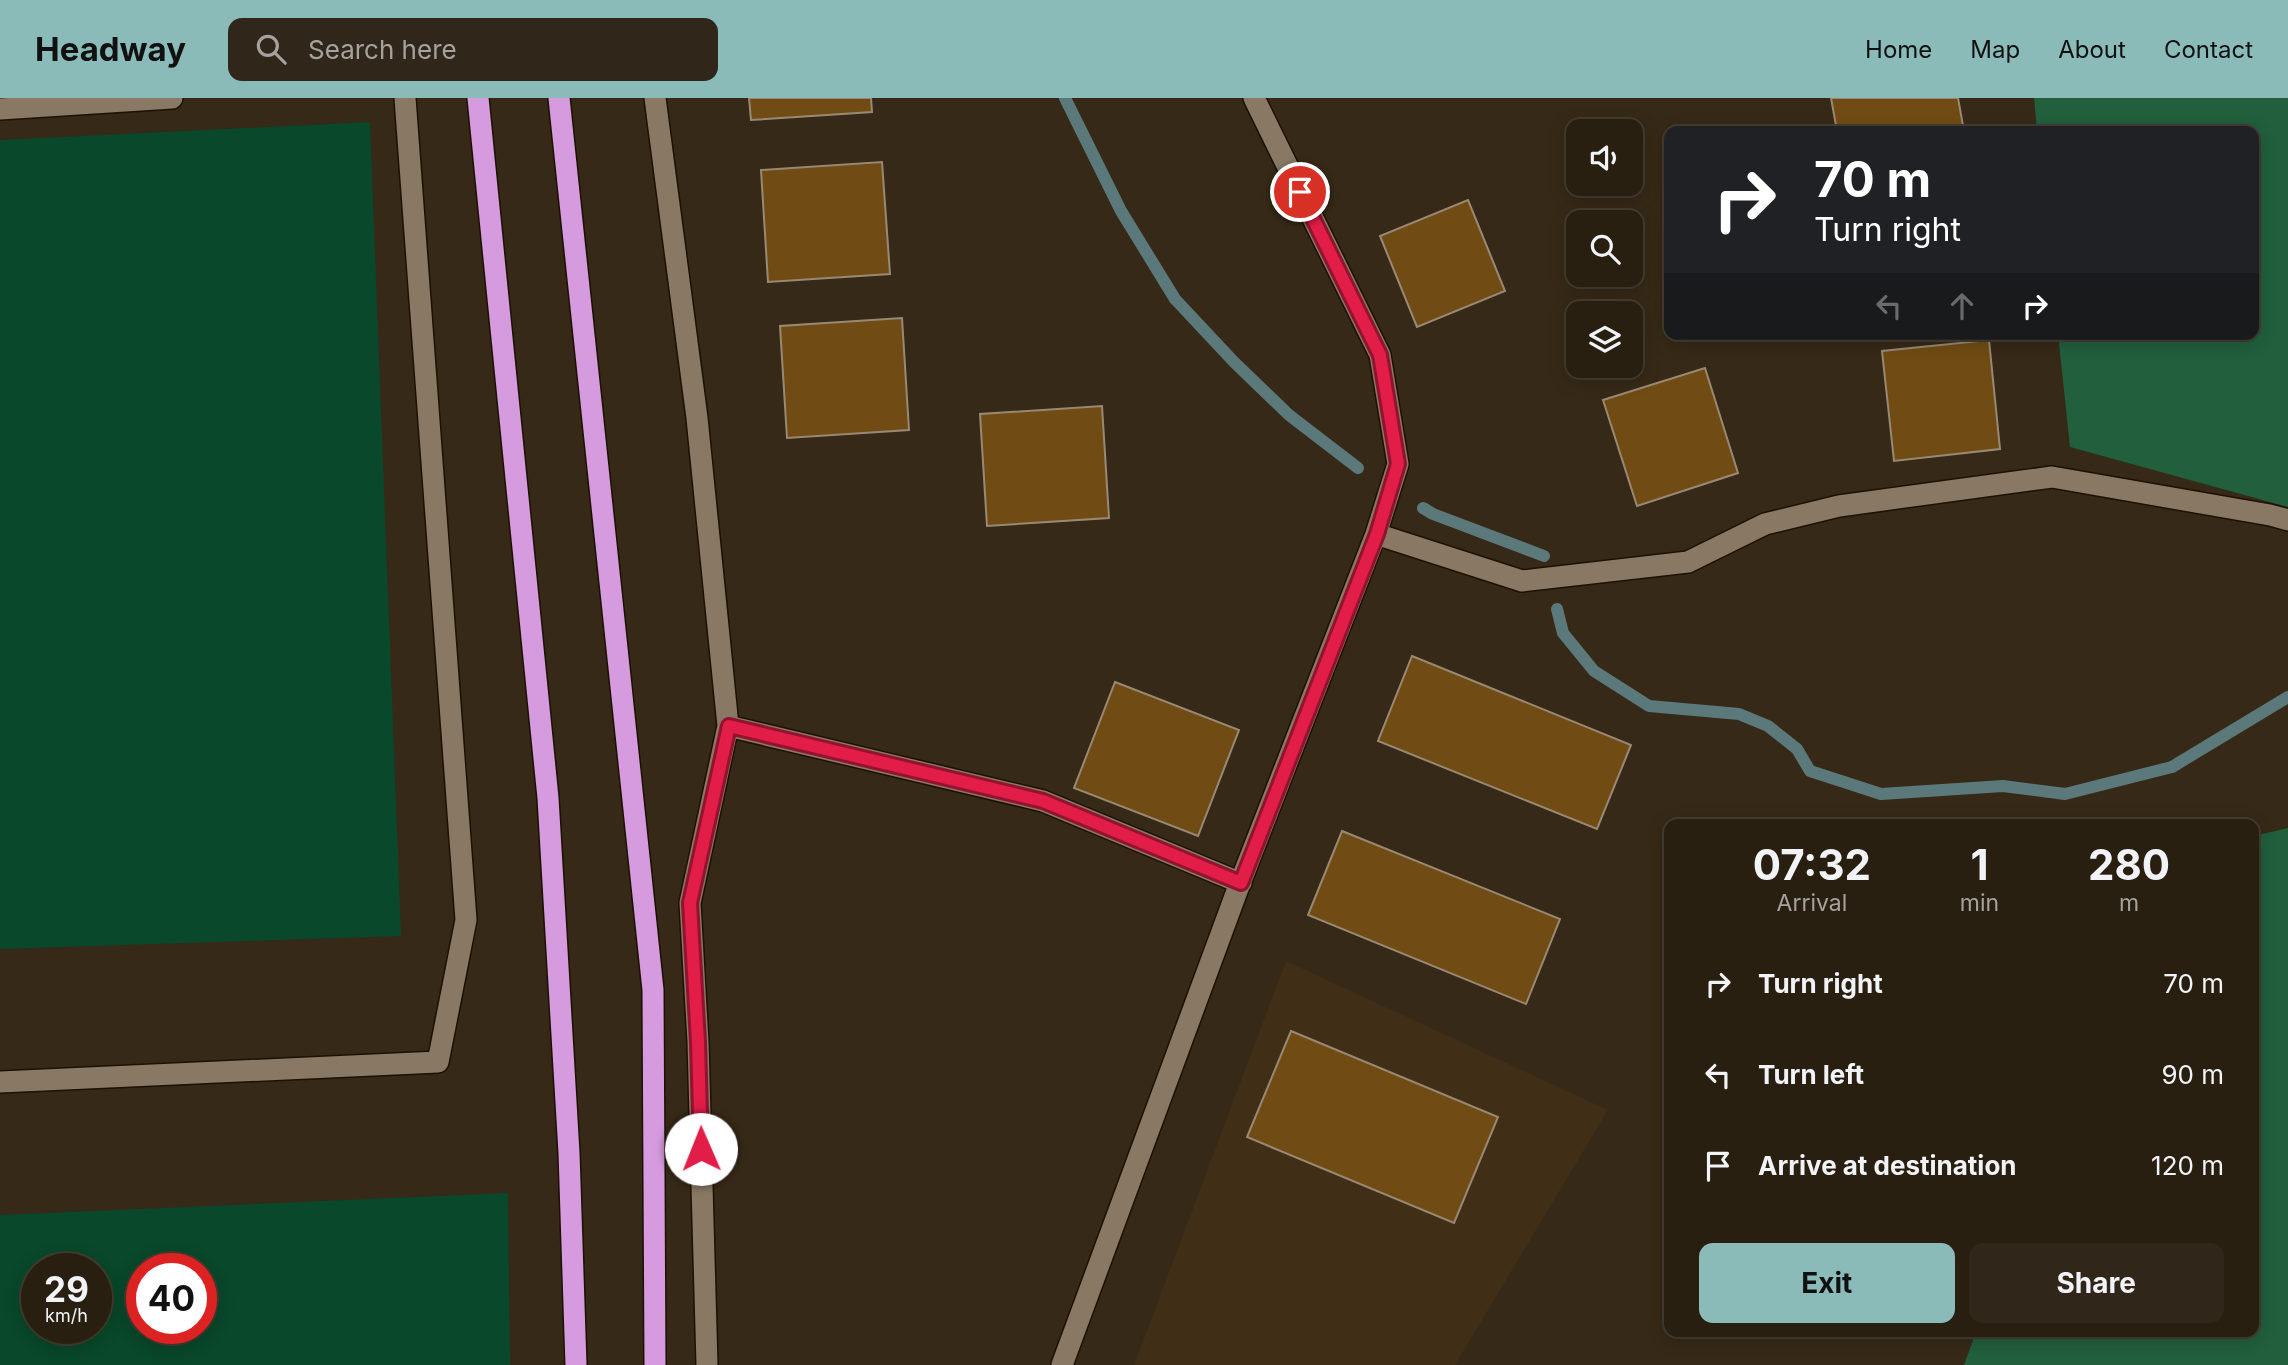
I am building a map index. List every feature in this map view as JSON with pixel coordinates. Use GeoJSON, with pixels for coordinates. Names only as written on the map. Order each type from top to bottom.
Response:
{"type":"FeatureCollection","features":[{"type":"Feature","properties":{"kind":"highway"},"geometry":{"type":"LineString","coordinates":[[478,98],[548,798],[569,1153],[576,1365]]}},
{"type":"Feature","properties":{"kind":"highway"},"geometry":{"type":"LineString","coordinates":[[559,98],[653,990],[655,1365]]}},
{"type":"Feature","properties":{"kind":"street"},"geometry":{"type":"LineString","coordinates":[[0,109],[172,98]]}},
{"type":"Feature","properties":{"kind":"street"},"geometry":{"type":"LineString","coordinates":[[0,1082],[438,1062],[466,920],[405,98]]}},
{"type":"Feature","properties":{"kind":"street"},"geometry":{"type":"LineString","coordinates":[[654,98],[698,418],[729,726],[690,903],[698,1042],[706,1365]]}},
{"type":"Feature","properties":{"kind":"street"},"geometry":{"type":"LineString","coordinates":[[1062,1365],[1241,883],[1377,534],[1398,464],[1380,355],[1254,98]]}},
{"type":"Feature","properties":{"kind":"street"},"geometry":{"type":"LineString","coordinates":[[1377,534],[1522,581],[1688,562],[1765,524],[1839,506],[2052,477],[2288,520]]}},
{"type":"Feature","properties":{"kind":"street"},"geometry":{"type":"LineString","coordinates":[[729,726],[1043,801],[1241,883]]}},
{"type":"Feature","properties":{"kind":"shaded area"},"geometry":{"type":"Polygon","coordinates":[[[1286,961],[1608,1110],[1455,1365],[1134,1365],[1286,961]]]}},
{"type":"Feature","properties":{"kind":"green space"},"geometry":{"type":"Polygon","coordinates":[[[2034,98],[2288,98],[2288,507],[2070,447],[2059,340],[2259,340],[2259,126],[2037,126],[2034,98]]]}},
{"type":"Feature","properties":{"kind":"green space"},"geometry":{"type":"Polygon","coordinates":[[[370,122],[401,936],[0,949],[0,140],[370,122]]]}},
{"type":"Feature","properties":{"kind":"green space"},"geometry":{"type":"Polygon","coordinates":[[[2288,828],[2288,1365],[1964,1365],[1974,1337],[2259,1337],[2259,835],[2288,828]]]}},
{"type":"Feature","properties":{"kind":"green space"},"geometry":{"type":"Polygon","coordinates":[[[508,1193],[510,1365],[0,1365],[0,1215],[508,1193]]]}},
{"type":"Feature","properties":{"kind":"building"},"geometry":{"type":"Polygon","coordinates":[[[749,98],[871,98],[872,112],[751,120],[749,98]]]}},
{"type":"Feature","properties":{"kind":"building"},"geometry":{"type":"Polygon","coordinates":[[[1831,98],[1958,98],[1963,126],[1836,126],[1831,98]]]}},
{"type":"Feature","properties":{"kind":"building"},"geometry":{"type":"Polygon","coordinates":[[[882,162],[890,274],[768,282],[761,170],[882,162]]]}},
{"type":"Feature","properties":{"kind":"building"},"geometry":{"type":"Polygon","coordinates":[[[1468,200],[1505,291],[1417,327],[1380,236],[1468,200]]]}},
{"type":"Feature","properties":{"kind":"building"},"geometry":{"type":"Polygon","coordinates":[[[902,318],[909,430],[787,438],[780,326],[902,318]]]}},
{"type":"Feature","properties":{"kind":"building"},"geometry":{"type":"Polygon","coordinates":[[[1989,340],[2000,449],[1894,461],[1882,351],[1989,340]]]}},
{"type":"Feature","properties":{"kind":"building"},"geometry":{"type":"Polygon","coordinates":[[[1705,368],[1738,473],[1637,506],[1603,400],[1705,368]]]}},
{"type":"Feature","properties":{"kind":"building"},"geometry":{"type":"Polygon","coordinates":[[[1102,406],[1109,518],[987,526],[980,414],[1102,406]]]}},
{"type":"Feature","properties":{"kind":"building"},"geometry":{"type":"Polygon","coordinates":[[[1412,656],[1631,745],[1597,829],[1378,741],[1412,656]]]}},
{"type":"Feature","properties":{"kind":"building"},"geometry":{"type":"Polygon","coordinates":[[[1115,682],[1239,730],[1198,836],[1074,788],[1115,682]]]}},
{"type":"Feature","properties":{"kind":"building"},"geometry":{"type":"Polygon","coordinates":[[[1342,831],[1560,919],[1526,1004],[1308,915],[1342,831]]]}},
{"type":"Feature","properties":{"kind":"building"},"geometry":{"type":"Polygon","coordinates":[[[1291,1031],[1498,1117],[1454,1223],[1247,1137],[1291,1031]]]}},
{"type":"Feature","properties":{"kind":"waterway"},"geometry":{"type":"LineString","coordinates":[[1065,98],[1121,211],[1175,299],[1289,415],[1358,468]]}},
{"type":"Feature","properties":{"kind":"waterway"},"geometry":{"type":"LineString","coordinates":[[1423,508],[1544,556]]}},
{"type":"Feature","properties":{"kind":"waterway"},"geometry":{"type":"LineString","coordinates":[[1557,609],[1563,633],[1594,671],[1649,706],[1739,714],[1768,726],[1797,749],[1810,771],[1881,794],[2003,786],[2065,794],[2172,767],[2288,697]]}},
{"type":"Feature","properties":{"kind":"route"},"geometry":{"type":"LineString","coordinates":[[701,1149],[690,903],[729,726],[1043,801],[1241,883],[1377,534],[1398,464],[1380,355],[1300,192]]}}]}
